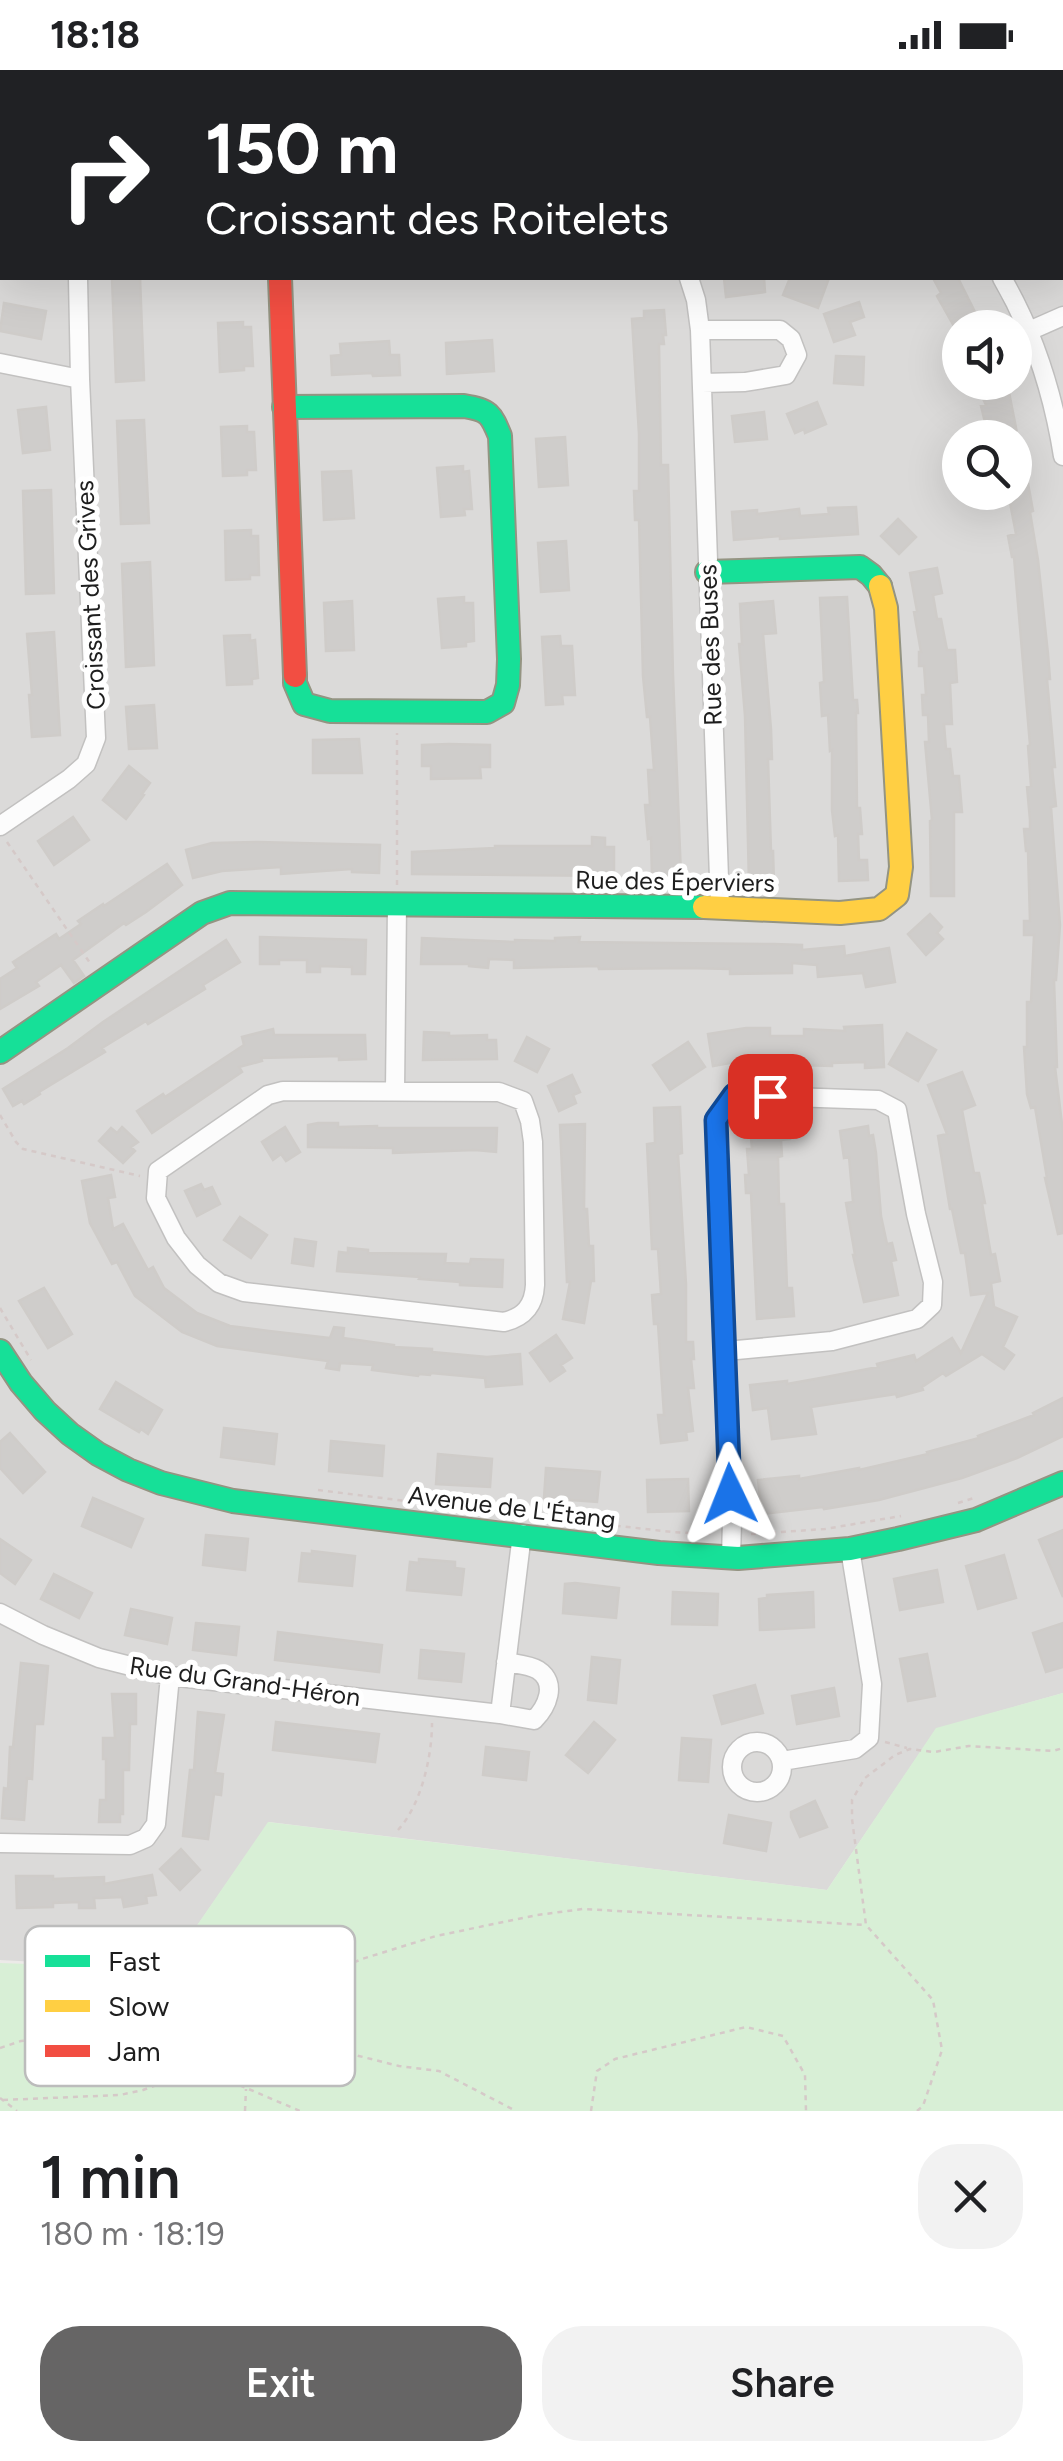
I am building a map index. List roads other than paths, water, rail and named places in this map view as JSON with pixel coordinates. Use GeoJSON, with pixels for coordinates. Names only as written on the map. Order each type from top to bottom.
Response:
{"type":"FeatureCollection","features":[{"type":"Feature","properties":{"kind":"street","name":"Croissant des Grives"},"geometry":{"type":"LineString","coordinates":[[0,829],[86,764],[96,738],[78,280]]}},
{"type":"Feature","properties":{"kind":"street"},"geometry":{"type":"LineString","coordinates":[[280,280],[284,406],[295,682],[304,704],[330,710],[487,712],[503,703],[509,659],[500,436],[492,415],[478,408],[284,406]]}},
{"type":"Feature","properties":{"kind":"street","name":"Rue des Buses"},"geometry":{"type":"LineString","coordinates":[[689,280],[700,330],[720,908]]}},
{"type":"Feature","properties":{"kind":"street"},"geometry":{"type":"LineString","coordinates":[[1003,280],[1019,310]]}},
{"type":"Feature","properties":{"kind":"street"},"geometry":{"type":"LineString","coordinates":[[1032,330],[1063,316]]}},
{"type":"Feature","properties":{"kind":"street"},"geometry":{"type":"LineString","coordinates":[[700,330],[780,330],[791,339],[797,354],[786,375],[745,382],[702,383]]}},
{"type":"Feature","properties":{"kind":"street"},"geometry":{"type":"LineString","coordinates":[[1032,337],[1052,400],[1063,456]]}},
{"type":"Feature","properties":{"kind":"street"},"geometry":{"type":"LineString","coordinates":[[0,364],[80,379]]}},
{"type":"Feature","properties":{"kind":"street","name":"Rue des Éperviers"},"geometry":{"type":"LineString","coordinates":[[0,1052],[202,912],[230,903],[720,908],[840,913],[879,908],[897,895],[901,867],[883,589],[872,574],[860,567],[707,572]]}},
{"type":"Feature","properties":{"kind":"street"},"geometry":{"type":"LineString","coordinates":[[395,1091],[396,905]]}},
{"type":"Feature","properties":{"kind":"street"},"geometry":{"type":"LineString","coordinates":[[395,1091],[499,1092],[523,1101],[533,1142],[536,1285],[527,1311],[518,1318],[504,1322],[244,1292],[220,1282],[197,1265],[176,1238],[156,1198],[158,1171],[268,1094],[395,1091]]}},
{"type":"Feature","properties":{"kind":"street"},"geometry":{"type":"LineString","coordinates":[[726,1351],[832,1341],[917,1319],[932,1305],[933,1282],[916,1214],[898,1110],[878,1100],[734,1095],[716,1120],[731,1558]]}},
{"type":"Feature","properties":{"kind":"street","name":"Avenue de L'Étang"},"geometry":{"type":"LineString","coordinates":[[3,1363],[42,1408],[89,1449],[168,1487],[234,1501],[636,1550],[731,1558],[850,1549],[976,1520],[1063,1483]]}},
{"type":"Feature","properties":{"kind":"street"},"geometry":{"type":"LineString","coordinates":[[500,1714],[522,1534]]}},
{"type":"Feature","properties":{"kind":"street"},"geometry":{"type":"LineString","coordinates":[[782,1761],[855,1749],[870,1738],[872,1684],[850,1549]]}},
{"type":"Feature","properties":{"kind":"street","name":"Rue du Grand-Héron"},"geometry":{"type":"LineString","coordinates":[[1,1618],[98,1658],[170,1676],[534,1720],[544,1710],[548,1682],[534,1668],[506,1662]]}},
{"type":"Feature","properties":{"kind":"street"},"geometry":{"type":"LineString","coordinates":[[0,1843],[130,1844],[146,1838],[156,1824],[170,1676]]}}]}
